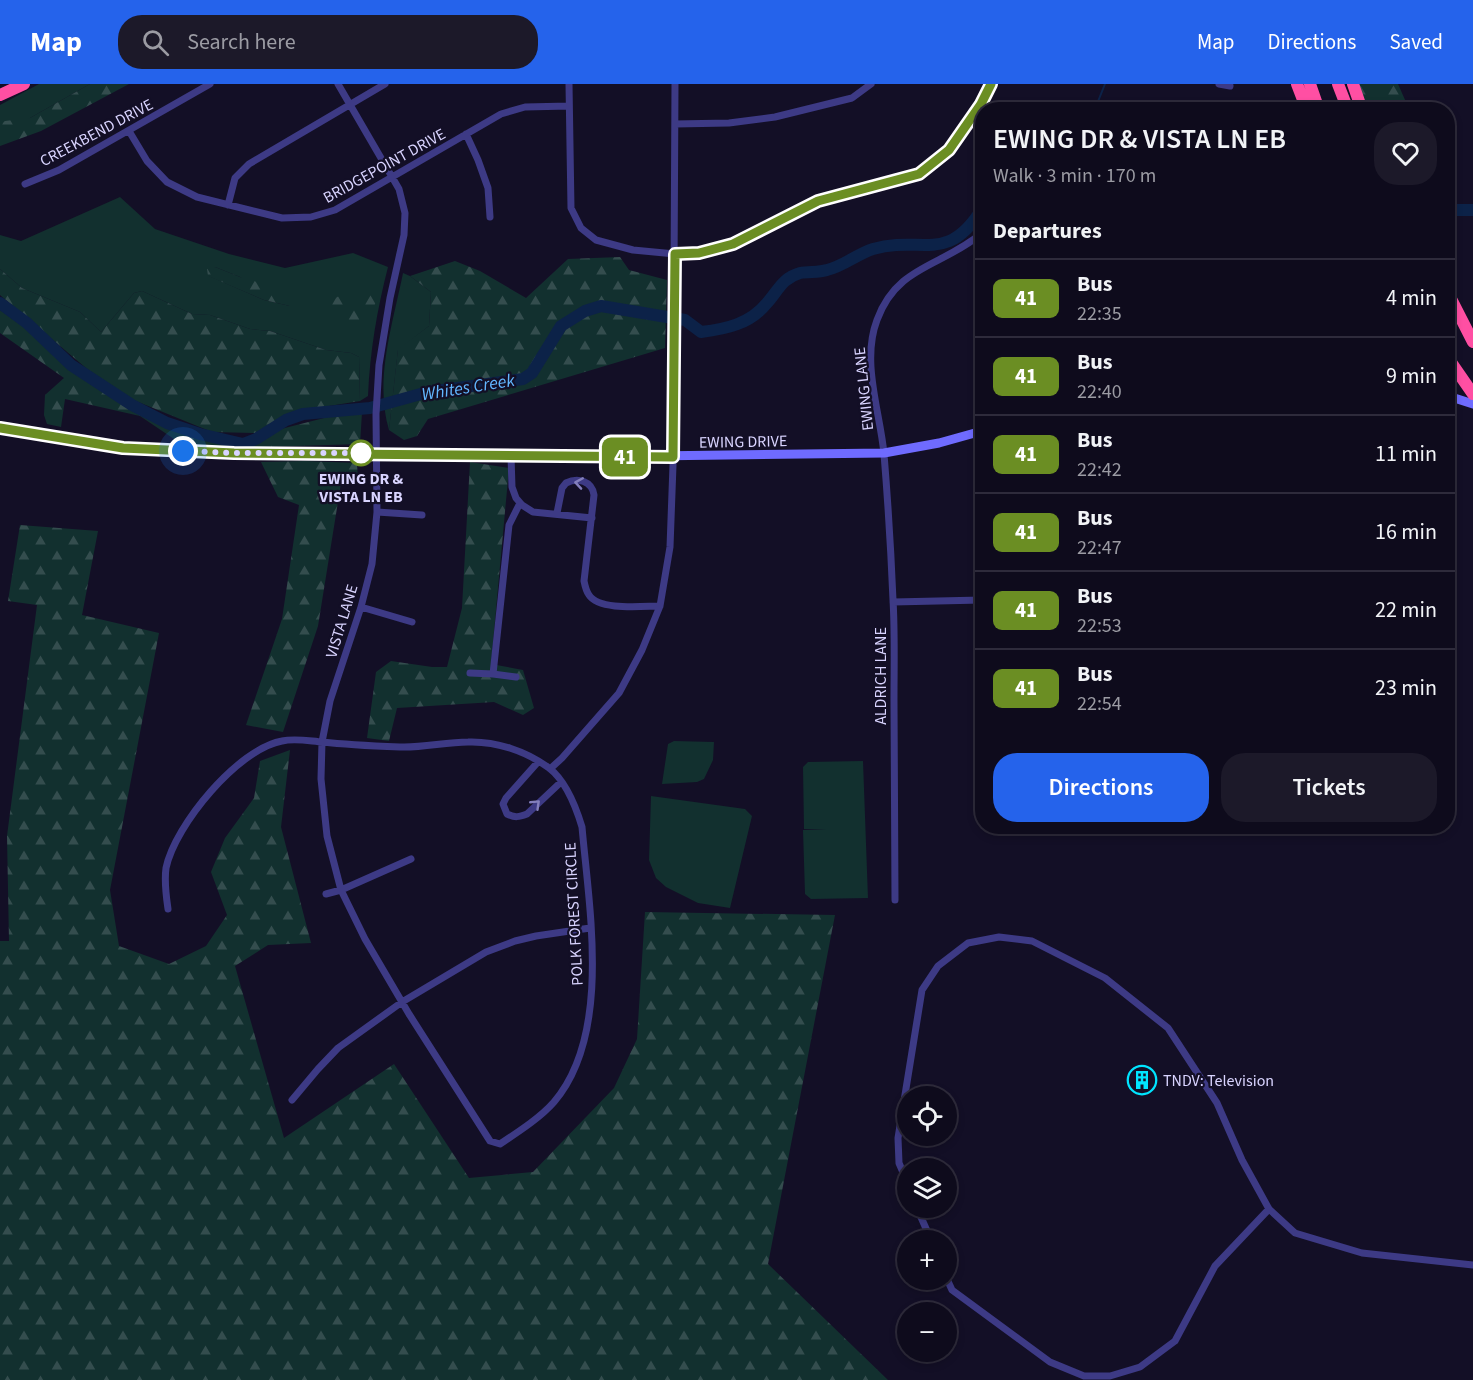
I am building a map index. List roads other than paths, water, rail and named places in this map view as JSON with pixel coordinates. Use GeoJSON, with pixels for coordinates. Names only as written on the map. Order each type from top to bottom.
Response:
{"type":"FeatureCollection","features":[{"type":"Feature","properties":{"kind":"highway"},"geometry":{"type":"LineString","coordinates":[[0,95],[24,84]]}},
{"type":"Feature","properties":{"kind":"highway"},"geometry":{"type":"LineString","coordinates":[[1297,84],[1304,102]]}},
{"type":"Feature","properties":{"kind":"highway"},"geometry":{"type":"LineString","coordinates":[[1310,84],[1316,102]]}},
{"type":"Feature","properties":{"kind":"highway"},"geometry":{"type":"LineString","coordinates":[[1338,84],[1345,102]]}},
{"type":"Feature","properties":{"kind":"highway"},"geometry":{"type":"LineString","coordinates":[[1353,84],[1359,102]]}},
{"type":"Feature","properties":{"kind":"highway"},"geometry":{"type":"LineString","coordinates":[[1455,307],[1473,342]]}},
{"type":"Feature","properties":{"kind":"highway"},"geometry":{"type":"LineString","coordinates":[[1455,316],[1473,342]]}},
{"type":"Feature","properties":{"kind":"highway"},"geometry":{"type":"LineString","coordinates":[[1455,368],[1473,394]]}},
{"type":"Feature","properties":{"kind":"street","name":"CREEKBEND DRIVE"},"geometry":{"type":"LineString","coordinates":[[25,184],[59,170],[210,84]]}},
{"type":"Feature","properties":{"kind":"street","name":"VISTA LANE"},"geometry":{"type":"LineString","coordinates":[[338,84],[399,189],[405,213],[404,235],[379,364],[376,414],[377,512],[372,564],[361,607],[330,701],[322,742],[321,779],[327,836],[341,890],[365,939],[490,1141]]}},
{"type":"Feature","properties":{"kind":"street"},"geometry":{"type":"LineString","coordinates":[[228,205],[235,178],[249,164],[386,84]]}},
{"type":"Feature","properties":{"kind":"street"},"geometry":{"type":"LineString","coordinates":[[569,84],[571,208],[582,228],[596,240],[633,250],[675,254],[699,253],[733,244],[818,201],[919,174],[949,150],[975,113]]}},
{"type":"Feature","properties":{"kind":"street"},"geometry":{"type":"LineString","coordinates":[[550,768],[562,758],[619,693],[642,650],[660,606],[670,547],[673,457],[675,84]]}},
{"type":"Feature","properties":{"kind":"street"},"geometry":{"type":"LineString","coordinates":[[675,124],[729,123],[775,117],[852,98],[871,84]]}},
{"type":"Feature","properties":{"kind":"street"},"geometry":{"type":"LineString","coordinates":[[982,102],[991,84]]}},
{"type":"Feature","properties":{"kind":"street"},"geometry":{"type":"LineString","coordinates":[[1219,84],[1230,86]]}},
{"type":"Feature","properties":{"kind":"street","name":"BRIDGEPOINT DRIVE"},"geometry":{"type":"LineString","coordinates":[[129,131],[147,161],[167,182],[197,198],[282,218],[311,218],[335,210],[501,114],[525,107],[569,106]]}},
{"type":"Feature","properties":{"kind":"street"},"geometry":{"type":"LineString","coordinates":[[466,134],[488,188],[490,217]]}},
{"type":"Feature","properties":{"kind":"street","name":"EWING LANE"},"geometry":{"type":"LineString","coordinates":[[884,453],[874,393],[871,354],[877,319],[890,293],[909,275],[958,251],[975,238]]}},
{"type":"Feature","properties":{"kind":"street"},"geometry":{"type":"LineString","coordinates":[[1455,398],[1473,404]]}},
{"type":"Feature","properties":{"kind":"street","name":"EWING DRIVE"},"geometry":{"type":"LineString","coordinates":[[0,428],[123,448],[234,453],[673,457],[884,453],[939,443],[975,433]]}},
{"type":"Feature","properties":{"kind":"street","name":"ALDRICH LANE"},"geometry":{"type":"LineString","coordinates":[[884,453],[893,602],[895,900]]}},
{"type":"Feature","properties":{"kind":"street"},"geometry":{"type":"LineString","coordinates":[[511,456],[512,487],[520,503],[533,512],[592,518]]}},
{"type":"Feature","properties":{"kind":"street"},"geometry":{"type":"LineString","coordinates":[[557,513],[562,488],[570,480],[588,483],[593,488],[594,495],[584,581],[587,594],[592,599],[611,606],[660,606]]}},
{"type":"Feature","properties":{"kind":"street"},"geometry":{"type":"LineString","coordinates":[[493,674],[509,525],[520,503]]}},
{"type":"Feature","properties":{"kind":"street"},"geometry":{"type":"LineString","coordinates":[[377,512],[423,515]]}},
{"type":"Feature","properties":{"kind":"street"},"geometry":{"type":"LineString","coordinates":[[893,602],[975,600]]}},
{"type":"Feature","properties":{"kind":"street"},"geometry":{"type":"LineString","coordinates":[[361,607],[412,622]]}},
{"type":"Feature","properties":{"kind":"street"},"geometry":{"type":"LineString","coordinates":[[470,673],[516,677]]}},
{"type":"Feature","properties":{"kind":"street","name":"POLK FOREST CIRCLE"},"geometry":{"type":"LineString","coordinates":[[168,909],[165,881],[167,866],[191,816],[222,779],[242,760],[272,743],[296,740],[415,748],[468,741],[494,743],[506,746],[550,768],[576,807],[582,827],[593,968],[589,1014],[581,1048],[567,1084],[553,1103],[500,1144],[490,1141]]}},
{"type":"Feature","properties":{"kind":"street"},"geometry":{"type":"LineString","coordinates":[[538,762],[506,798],[503,804],[507,814],[520,817],[527,814],[561,782]]}},
{"type":"Feature","properties":{"kind":"street"},"geometry":{"type":"LineString","coordinates":[[326,894],[341,890],[411,859]]}},
{"type":"Feature","properties":{"kind":"street"},"geometry":{"type":"LineString","coordinates":[[292,1101],[338,1048],[402,1002],[486,952],[515,941],[590,927]]}},
{"type":"Feature","properties":{"kind":"street"},"geometry":{"type":"LineString","coordinates":[[899,1158],[898,1138],[922,990],[938,966],[968,943],[999,937],[1032,940],[1105,978],[1168,1028],[1217,1102],[1242,1160],[1269,1209],[1295,1233],[1362,1253],[1473,1265]]}},
{"type":"Feature","properties":{"kind":"street"},"geometry":{"type":"LineString","coordinates":[[952,1290],[1050,1362],[1084,1376],[1110,1376],[1140,1367],[1175,1341],[1215,1266],[1269,1209]]}},
{"type":"Feature","properties":{"kind":"waterway"},"geometry":{"type":"LineString","coordinates":[[1098,102],[1105,84]]}},
{"type":"Feature","properties":{"kind":"waterway"},"geometry":{"type":"LineString","coordinates":[[1455,210],[1473,210]]}},
{"type":"Feature","properties":{"kind":"waterway","name":"Whites Creek"},"geometry":{"type":"LineString","coordinates":[[0,303],[27,323],[71,365],[132,405],[167,423],[200,434],[243,444],[256,439],[286,420],[303,414],[370,408],[428,392],[523,379],[532,373],[561,326],[585,311],[601,306],[685,320],[701,332],[728,327],[753,316],[794,275],[833,268],[873,249],[945,243],[957,237],[975,218]]}},
{"type":"Feature","properties":{"kind":"place","name":"EWING DR & VISTA LN EB"},"geometry":{"type":"Point","coordinates":[361,453]}},
{"type":"Feature","properties":{"kind":"place","name":"TNDV: Television"},"geometry":{"type":"Point","coordinates":[1142,1080]}}]}
